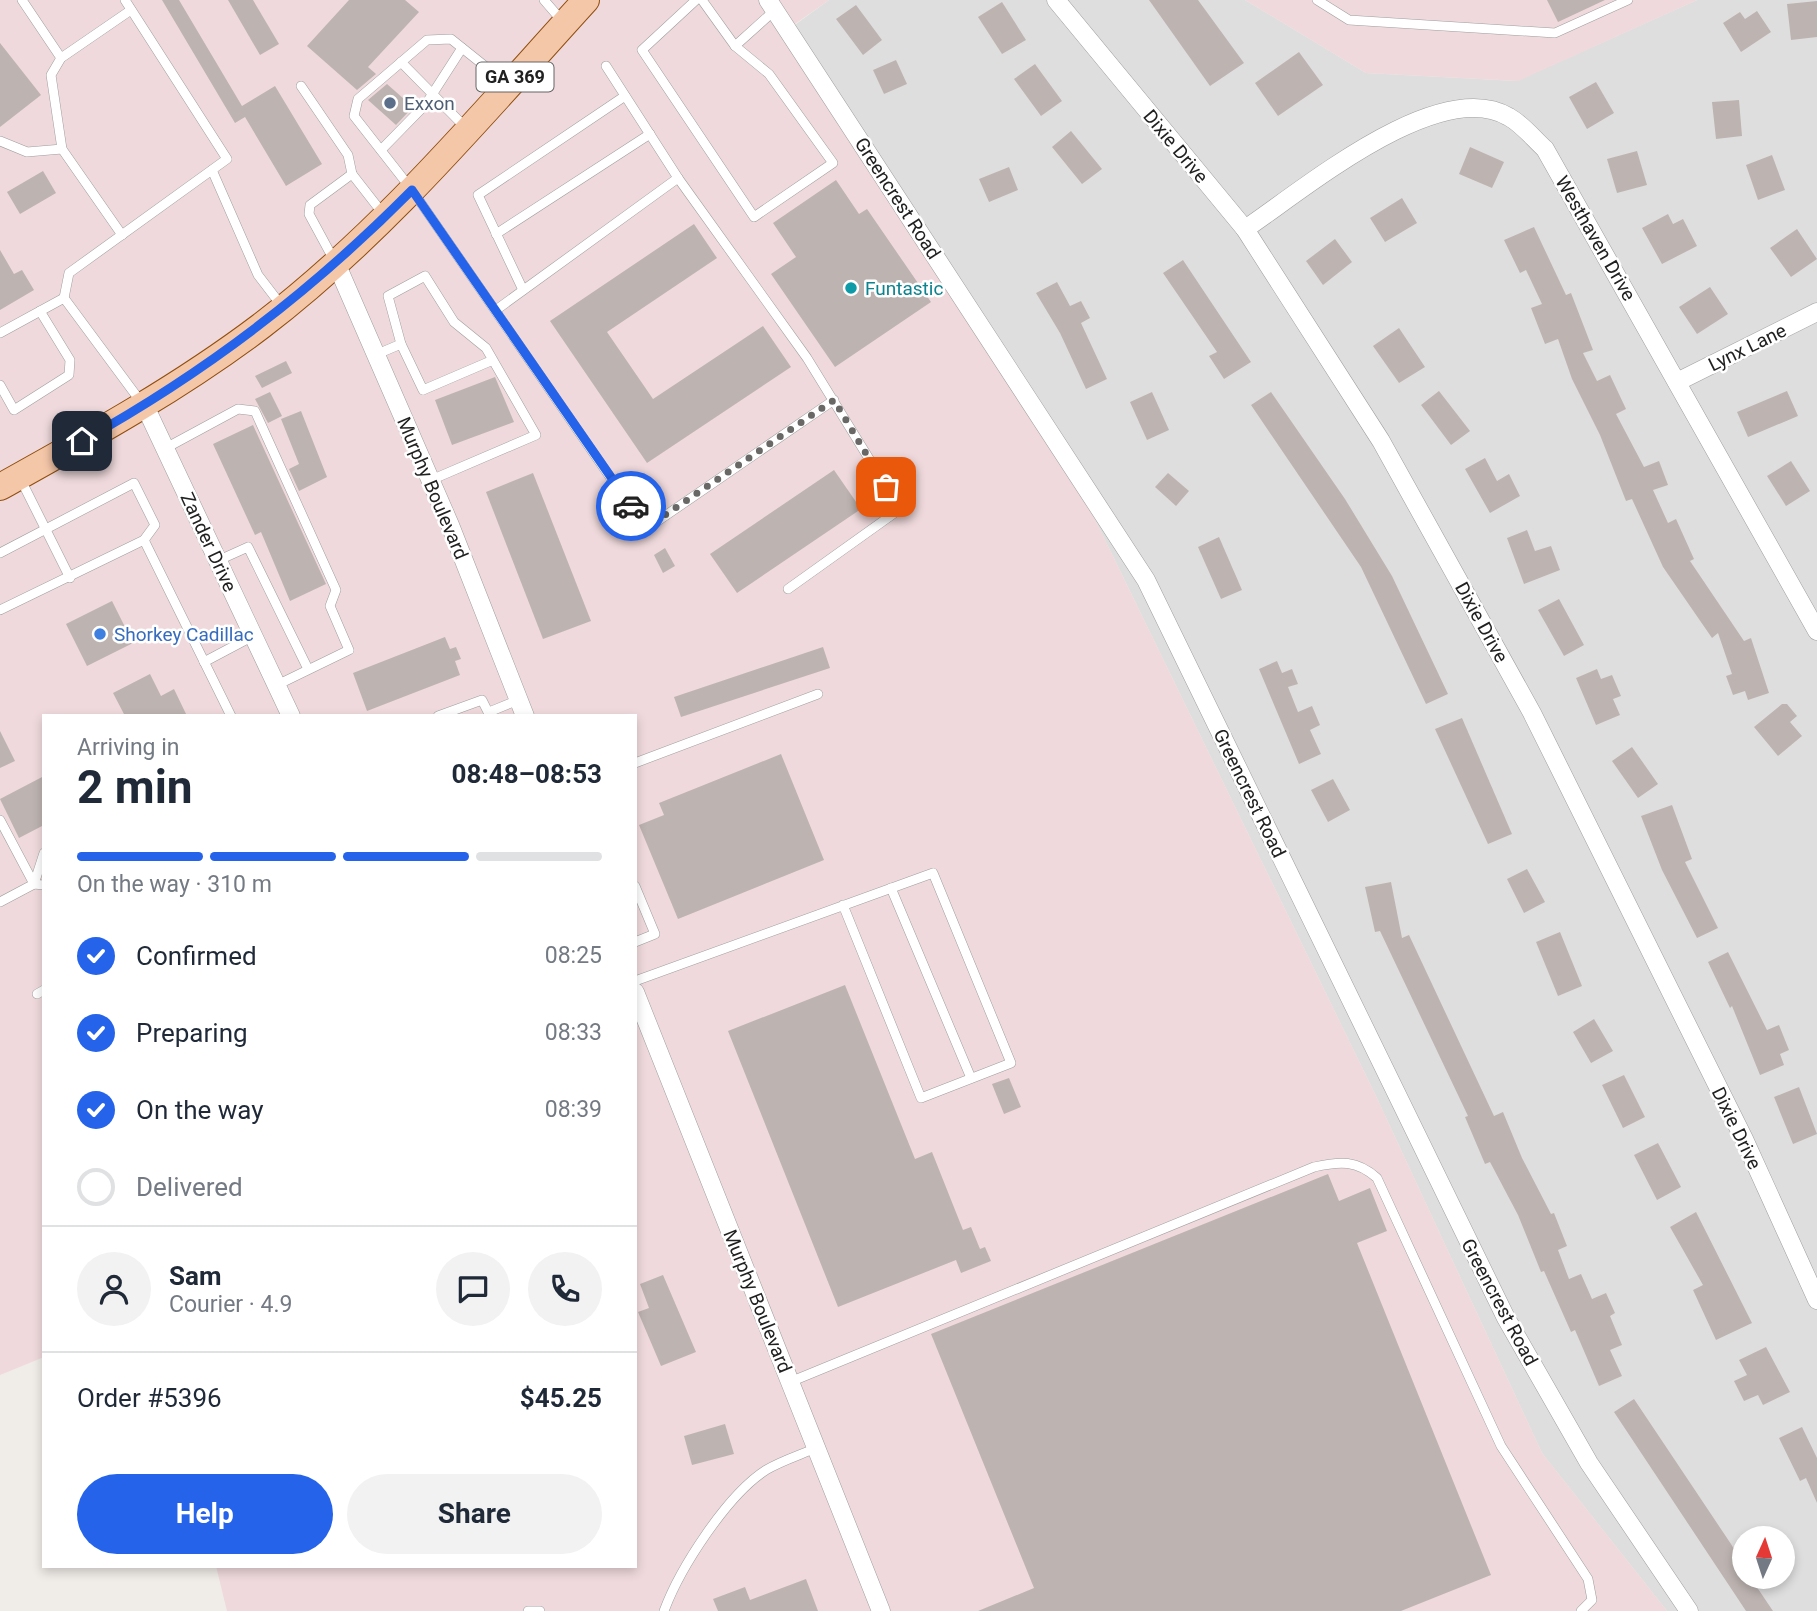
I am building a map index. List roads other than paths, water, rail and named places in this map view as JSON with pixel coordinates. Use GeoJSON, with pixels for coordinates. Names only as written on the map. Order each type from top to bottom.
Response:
{"type":"FeatureCollection","features":[{"type":"Feature","properties":{"kind":"main road","name":"GA 369"},"geometry":{"type":"LineString","coordinates":[[10,481],[145,406],[201,370],[336,263],[412,190],[586,0]]}},
{"type":"Feature","properties":{"kind":"street","name":"Dixie Drive"},"geometry":{"type":"LineString","coordinates":[[1056,0],[1245,229],[1381,441],[1532,713],[1744,1139],[1817,1300]]}},
{"type":"Feature","properties":{"kind":"street","name":"Greencrest Road"},"geometry":{"type":"LineString","coordinates":[[771,5],[1146,580],[1506,1318],[1590,1463],[1689,1611]]}},
{"type":"Feature","properties":{"kind":"street","name":"Westhaven Drive"},"geometry":{"type":"LineString","coordinates":[[1245,229],[1385,134],[1415,119],[1450,110],[1479,107],[1508,116],[1545,149],[1817,631]]}},
{"type":"Feature","properties":{"kind":"street","name":"Murphy Boulevard"},"geometry":{"type":"LineString","coordinates":[[336,263],[430,480],[521,708]]}},
{"type":"Feature","properties":{"kind":"street","name":"Lynx Lane"},"geometry":{"type":"LineString","coordinates":[[1677,382],[1817,312]]}},
{"type":"Feature","properties":{"kind":"street","name":"Zander Drive"},"geometry":{"type":"LineString","coordinates":[[145,406],[277,685],[285,714]]}},
{"type":"Feature","properties":{"kind":"street","name":"Murphy Boulevard"},"geometry":{"type":"LineString","coordinates":[[637,997],[881,1611]]}},
{"type":"Feature","properties":{"kind":"lane"},"geometry":{"type":"LineString","coordinates":[[22,0],[61,58]]}},
{"type":"Feature","properties":{"kind":"lane"},"geometry":{"type":"LineString","coordinates":[[125,0],[227,159],[69,273],[64,298],[145,406]]}},
{"type":"Feature","properties":{"kind":"lane"},"geometry":{"type":"LineString","coordinates":[[544,0],[565,24]]}},
{"type":"Feature","properties":{"kind":"lane"},"geometry":{"type":"LineString","coordinates":[[699,0],[734,46],[769,74],[834,163],[754,217],[642,50],[699,0]]}},
{"type":"Feature","properties":{"kind":"lane"},"geometry":{"type":"LineString","coordinates":[[1317,0],[1349,20],[1555,33],[1628,0]]}},
{"type":"Feature","properties":{"kind":"lane"},"geometry":{"type":"LineString","coordinates":[[734,46],[771,5]]}},
{"type":"Feature","properties":{"kind":"lane"},"geometry":{"type":"LineString","coordinates":[[122,235],[62,149],[51,75],[61,58],[131,10]]}},
{"type":"Feature","properties":{"kind":"lane"},"geometry":{"type":"LineString","coordinates":[[508,85],[451,39],[434,38],[426,40],[358,99],[354,116],[412,190],[646,528],[834,400]]}},
{"type":"Feature","properties":{"kind":"lane"},"geometry":{"type":"LineString","coordinates":[[381,150],[432,94],[462,48]]}},
{"type":"Feature","properties":{"kind":"lane"},"geometry":{"type":"LineString","coordinates":[[401,62],[467,130]]}},
{"type":"Feature","properties":{"kind":"lane"},"geometry":{"type":"LineString","coordinates":[[606,66],[678,178],[834,400],[900,509],[788,589]]}},
{"type":"Feature","properties":{"kind":"lane"},"geometry":{"type":"LineString","coordinates":[[301,86],[348,155],[352,174],[385,216]]}},
{"type":"Feature","properties":{"kind":"lane"},"geometry":{"type":"LineString","coordinates":[[523,290],[478,195],[625,96]]}},
{"type":"Feature","properties":{"kind":"lane"},"geometry":{"type":"LineString","coordinates":[[496,234],[650,134]]}},
{"type":"Feature","properties":{"kind":"lane"},"geometry":{"type":"LineString","coordinates":[[0,141],[27,152],[62,149]]}},
{"type":"Feature","properties":{"kind":"lane"},"geometry":{"type":"LineString","coordinates":[[212,170],[258,275],[283,307]]}},
{"type":"Feature","properties":{"kind":"lane"},"geometry":{"type":"LineString","coordinates":[[336,263],[309,214],[310,205],[352,174]]}},
{"type":"Feature","properties":{"kind":"lane"},"geometry":{"type":"LineString","coordinates":[[496,310],[678,178]]}},
{"type":"Feature","properties":{"kind":"lane"},"geometry":{"type":"LineString","coordinates":[[430,480],[536,435],[493,360],[486,348],[454,323],[425,275],[388,296],[401,344],[423,390],[493,360]]}},
{"type":"Feature","properties":{"kind":"lane"},"geometry":{"type":"LineString","coordinates":[[0,333],[64,298]]}},
{"type":"Feature","properties":{"kind":"lane"},"geometry":{"type":"LineString","coordinates":[[0,385],[14,410],[69,375],[70,360],[40,311]]}},
{"type":"Feature","properties":{"kind":"lane"},"geometry":{"type":"LineString","coordinates":[[375,355],[401,344]]}},
{"type":"Feature","properties":{"kind":"lane"},"geometry":{"type":"LineString","coordinates":[[164,449],[238,410],[255,411],[336,590],[330,606],[349,650],[277,685]]}},
{"type":"Feature","properties":{"kind":"lane"},"geometry":{"type":"LineString","coordinates":[[10,481],[46,528],[70,578]]}},
{"type":"Feature","properties":{"kind":"lane"},"geometry":{"type":"LineString","coordinates":[[0,553],[134,483],[155,524],[144,540],[0,610]]}},
{"type":"Feature","properties":{"kind":"lane"},"geometry":{"type":"LineString","coordinates":[[144,540],[229,714]]}},
{"type":"Feature","properties":{"kind":"lane"},"geometry":{"type":"LineString","coordinates":[[217,562],[248,547],[308,669]]}},
{"type":"Feature","properties":{"kind":"lane"},"geometry":{"type":"LineString","coordinates":[[204,662],[254,636]]}},
{"type":"Feature","properties":{"kind":"lane"},"geometry":{"type":"LineString","coordinates":[[637,762],[818,694]]}},
{"type":"Feature","properties":{"kind":"lane"},"geometry":{"type":"LineString","coordinates":[[444,714],[482,701],[489,714],[521,708]]}},
{"type":"Feature","properties":{"kind":"lane"},"geometry":{"type":"LineString","coordinates":[[0,820],[39,885]]}},
{"type":"Feature","properties":{"kind":"lane"},"geometry":{"type":"LineString","coordinates":[[39,885],[42,866]]}},
{"type":"Feature","properties":{"kind":"lane"},"geometry":{"type":"LineString","coordinates":[[637,980],[843,905],[933,873],[1011,1063],[921,1098],[843,905]]}},
{"type":"Feature","properties":{"kind":"lane"},"geometry":{"type":"LineString","coordinates":[[0,902],[39,885]]}},
{"type":"Feature","properties":{"kind":"lane"},"geometry":{"type":"LineString","coordinates":[[891,888],[971,1078]]}},
{"type":"Feature","properties":{"kind":"lane"},"geometry":{"type":"LineString","coordinates":[[637,891],[655,934],[637,941]]}},
{"type":"Feature","properties":{"kind":"lane"},"geometry":{"type":"LineString","coordinates":[[790,1382],[1314,1167],[1334,1162],[1353,1163],[1364,1167],[1377,1178],[1502,1447],[1588,1579],[1592,1600],[1581,1611]]}},
{"type":"Feature","properties":{"kind":"lane"},"geometry":{"type":"LineString","coordinates":[[664,1611],[691,1561],[729,1503],[767,1470],[816,1448]]}},
{"type":"Feature","properties":{"kind":"lane"},"geometry":{"type":"LineString","coordinates":[[528,1611],[540,1611]]}},
{"type":"Feature","properties":{"kind":"place","name":"Exxon"},"geometry":{"type":"Point","coordinates":[390,103]}},
{"type":"Feature","properties":{"kind":"place","name":"Funtastic"},"geometry":{"type":"Point","coordinates":[851,288]}},
{"type":"Feature","properties":{"kind":"place","name":"Shorkey Cadillac"},"geometry":{"type":"Point","coordinates":[100,634]}}]}
